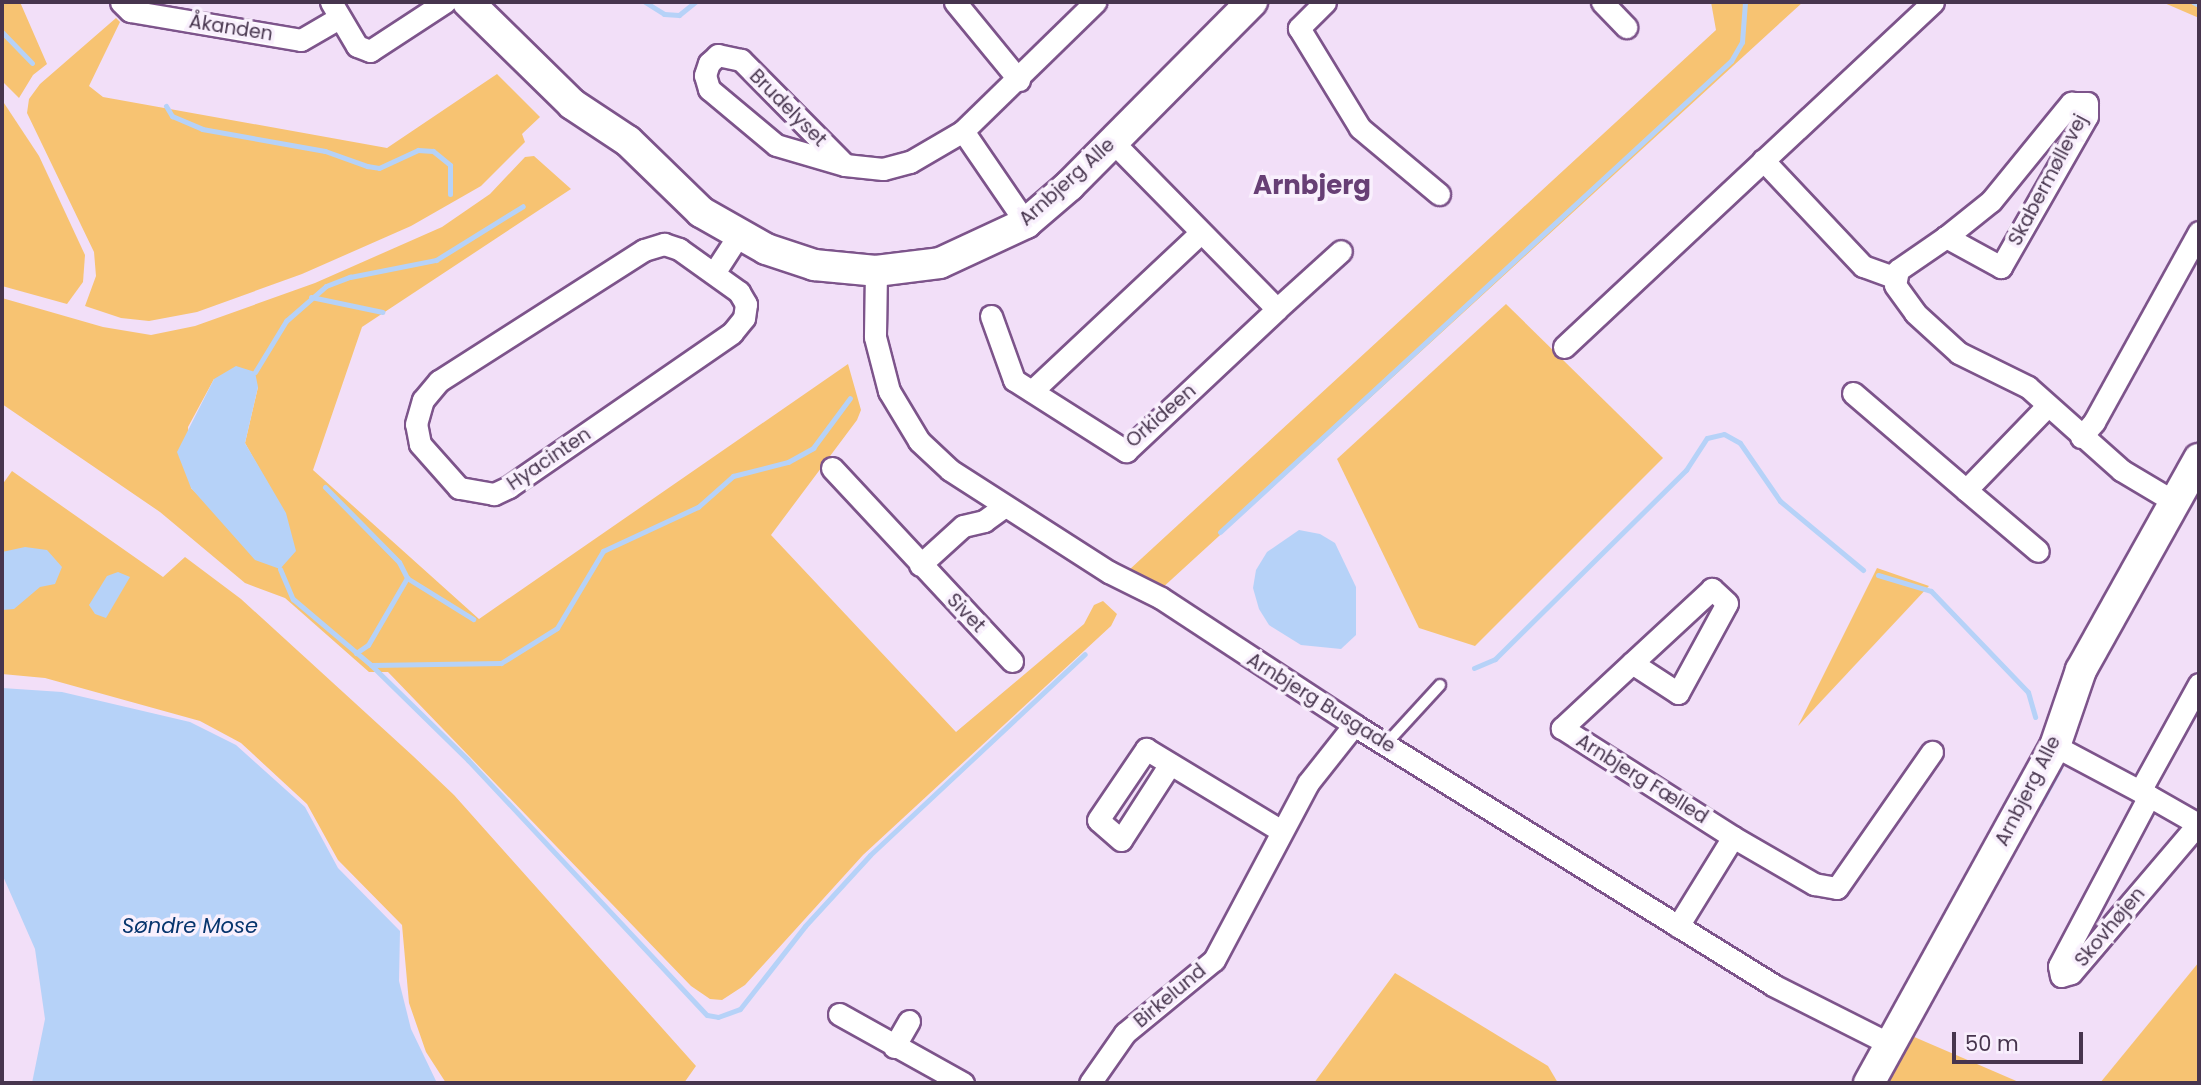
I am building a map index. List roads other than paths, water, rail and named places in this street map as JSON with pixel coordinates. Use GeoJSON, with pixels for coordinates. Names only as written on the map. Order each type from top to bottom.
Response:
{"type":"FeatureCollection","features":[{"type":"Feature","properties":{"kind":"street","name":"Åkanden"},"geometry":{"type":"LineString","coordinates":[[121,2],[130,11],[301,40],[335,10],[357,46],[370,51],[445,2]]}},
{"type":"Feature","properties":{"kind":"street","name":"Arnbjerg Alle"},"geometry":{"type":"LineString","coordinates":[[468,2],[572,104],[628,141],[701,212],[738,236],[814,265],[876,271],[940,263],[1026,223],[1113,142],[1252,2]]}},
{"type":"Feature","properties":{"kind":"street"},"geometry":{"type":"LineString","coordinates":[[955,2],[1018,80]]}},
{"type":"Feature","properties":{"kind":"street","name":"Brudelyset"},"geometry":{"type":"LineString","coordinates":[[845,165],[740,60],[718,55],[709,62],[705,75],[709,89],[741,119],[776,145],[845,165],[883,169],[910,162],[963,131],[1095,2]]}},
{"type":"Feature","properties":{"kind":"street"},"geometry":{"type":"LineString","coordinates":[[1325,2],[1299,28],[1360,128],[1439,194]]}},
{"type":"Feature","properties":{"kind":"street"},"geometry":{"type":"LineString","coordinates":[[1602,2],[1626,27]]}},
{"type":"Feature","properties":{"kind":"street"},"geometry":{"type":"LineString","coordinates":[[1564,347],[1933,2]]}},
{"type":"Feature","properties":{"kind":"street","name":"Skabermøllevej"},"geometry":{"type":"LineString","coordinates":[[1893,277],[1903,265],[1946,237],[1991,201],[2071,103],[2087,103],[2087,116],[2001,267],[1946,237]]}},
{"type":"Feature","properties":{"kind":"street"},"geometry":{"type":"LineString","coordinates":[[963,131],[1026,223]]}},
{"type":"Feature","properties":{"kind":"street"},"geometry":{"type":"LineString","coordinates":[[1113,142],[1277,309]]}},
{"type":"Feature","properties":{"kind":"street"},"geometry":{"type":"LineString","coordinates":[[1763,160],[1863,266],[1893,277],[1915,313],[1937,337],[1959,354],[2028,387],[2121,470],[2175,502]]}},
{"type":"Feature","properties":{"kind":"street"},"geometry":{"type":"LineString","coordinates":[[2081,437],[2094,422],[2199,232]]}},
{"type":"Feature","properties":{"kind":"street"},"geometry":{"type":"LineString","coordinates":[[1032,391],[1200,233]]}},
{"type":"Feature","properties":{"kind":"street"},"geometry":{"type":"LineString","coordinates":[[714,273],[738,236]]}},
{"type":"Feature","properties":{"kind":"street","name":"Hyacinten"},"geometry":{"type":"LineString","coordinates":[[664,244],[714,273],[739,292],[746,304],[744,318],[732,333],[509,487],[494,494],[459,488],[420,444],[416,424],[423,400],[439,382],[644,250],[664,244]]}},
{"type":"Feature","properties":{"kind":"street","name":"Orkideen"},"geometry":{"type":"LineString","coordinates":[[991,316],[1014,380],[1126,451],[1341,251]]}},
{"type":"Feature","properties":{"kind":"street","name":"Arnbjerg Busgade"},"geometry":{"type":"LineString","coordinates":[[876,271],[875,337],[889,391],[919,442],[950,470],[1003,507],[1108,572],[1161,598],[1354,725],[1678,926],[1801,1001],[1888,1043]]}},
{"type":"Feature","properties":{"kind":"street"},"geometry":{"type":"LineString","coordinates":[[1853,393],[2038,551]]}},
{"type":"Feature","properties":{"kind":"street"},"geometry":{"type":"LineString","coordinates":[[1966,490],[2048,406]]}},
{"type":"Feature","properties":{"kind":"street","name":"Arnbjerg Alle"},"geometry":{"type":"LineString","coordinates":[[1869,1083],[1888,1043],[2055,746],[2081,670],[2199,459]]}},
{"type":"Feature","properties":{"kind":"street","name":"Sivet"},"geometry":{"type":"LineString","coordinates":[[832,468],[1012,661]]}},
{"type":"Feature","properties":{"kind":"street"},"geometry":{"type":"LineString","coordinates":[[920,565],[963,526],[984,521],[1003,507]]}},
{"type":"Feature","properties":{"kind":"street","name":"Arnbjerg Fælled"},"geometry":{"type":"LineString","coordinates":[[1632,663],[1678,694],[1727,603],[1712,589],[1632,663],[1562,728],[1733,837],[1814,884],[1837,888],[1932,752]]}},
{"type":"Feature","properties":{"kind":"street","name":"Skovhøjen"},"geometry":{"type":"LineString","coordinates":[[2055,746],[2145,793],[2198,824],[2071,973],[2061,976],[2059,966],[2145,793],[2199,684]]}},
{"type":"Feature","properties":{"kind":"street","name":"Birkelund"},"geometry":{"type":"LineString","coordinates":[[1090,1083],[1125,1033],[1214,960],[1280,830],[1308,783],[1354,725]]}},
{"type":"Feature","properties":{"kind":"street"},"geometry":{"type":"LineString","coordinates":[[1170,764],[1280,830]]}},
{"type":"Feature","properties":{"kind":"street"},"geometry":{"type":"LineString","coordinates":[[1678,926],[1733,837]]}},
{"type":"Feature","properties":{"kind":"street"},"geometry":{"type":"LineString","coordinates":[[838,1014],[894,1048],[962,1083]]}},
{"type":"Feature","properties":{"kind":"street"},"geometry":{"type":"LineString","coordinates":[[894,1048],[909,1021]]}},
{"type":"Feature","properties":{"kind":"lane"},"geometry":{"type":"LineString","coordinates":[[1386,744],[1440,685]]}},
{"type":"Feature","properties":{"kind":"water"},"geometry":{"type":"Polygon","coordinates":[[[236,366],[255,372],[258,387],[245,443],[286,513],[296,551],[280,569],[255,560],[191,488],[177,452],[214,379],[236,366]]]}},
{"type":"Feature","properties":{"kind":"water"},"geometry":{"type":"Polygon","coordinates":[[[1299,530],[1320,534],[1335,543],[1356,587],[1356,635],[1341,649],[1301,645],[1269,625],[1259,609],[1253,588],[1256,570],[1267,552],[1299,530]]]}},
{"type":"Feature","properties":{"kind":"water"},"geometry":{"type":"Polygon","coordinates":[[[25,547],[47,550],[62,567],[55,584],[40,587],[14,609],[2,610],[2,552],[25,547]]]}},
{"type":"Feature","properties":{"kind":"water"},"geometry":{"type":"Polygon","coordinates":[[[118,572],[130,577],[106,618],[95,614],[89,605],[107,576],[118,572]]]}},
{"type":"Feature","properties":{"kind":"water","name":"Søndre Mose"},"geometry":{"type":"Polygon","coordinates":[[[2,688],[62,692],[190,722],[236,745],[305,807],[338,868],[400,931],[399,981],[411,1029],[437,1083],[32,1083],[45,1019],[35,949],[2,874],[2,688]]]}},
{"type":"Feature","properties":{"kind":"waterway"},"geometry":{"type":"LineString","coordinates":[[645,2],[664,14],[679,15],[695,2]]}},
{"type":"Feature","properties":{"kind":"waterway"},"geometry":{"type":"LineString","coordinates":[[1220,532],[1731,61],[1742,42],[1745,2]]}},
{"type":"Feature","properties":{"kind":"waterway"},"geometry":{"type":"LineString","coordinates":[[2193,2],[2199,5]]}},
{"type":"Feature","properties":{"kind":"waterway"},"geometry":{"type":"LineString","coordinates":[[2,32],[32,63]]}},
{"type":"Feature","properties":{"kind":"waterway"},"geometry":{"type":"LineString","coordinates":[[166,106],[172,116],[202,129],[325,151],[367,166],[379,168],[418,150],[433,151],[450,165],[450,194]]}},
{"type":"Feature","properties":{"kind":"waterway"},"geometry":{"type":"LineString","coordinates":[[255,372],[286,321],[326,286],[350,277],[436,260],[523,206]]}},
{"type":"Feature","properties":{"kind":"waterway"},"geometry":{"type":"LineString","coordinates":[[311,297],[382,312]]}},
{"type":"Feature","properties":{"kind":"waterway"},"geometry":{"type":"LineString","coordinates":[[280,569],[293,599],[371,665],[501,663],[557,628],[603,551],[698,507],[733,476],[788,462],[813,448],[850,398]]}},
{"type":"Feature","properties":{"kind":"waterway"},"geometry":{"type":"LineString","coordinates":[[1474,668],[1495,659],[1686,470],[1707,438],[1724,434],[1740,443],[1780,501],[1863,570]]}},
{"type":"Feature","properties":{"kind":"waterway"},"geometry":{"type":"LineString","coordinates":[[325,487],[399,562],[407,578],[473,619]]}},
{"type":"Feature","properties":{"kind":"waterway"},"geometry":{"type":"LineString","coordinates":[[1878,575],[1931,591],[2028,692],[2035,717]]}},
{"type":"Feature","properties":{"kind":"waterway"},"geometry":{"type":"LineString","coordinates":[[356,653],[368,645],[407,578]]}},
{"type":"Feature","properties":{"kind":"waterway"},"geometry":{"type":"LineString","coordinates":[[371,665],[468,760],[707,1015],[718,1017],[740,1009],[805,926],[870,855],[1085,654]]}},
{"type":"Feature","properties":{"kind":"waterway"},"geometry":{"type":"LineString","coordinates":[[2040,804],[2059,770]]}},
{"type":"Feature","properties":{"kind":"district","name":"Arnbjerg"},"geometry":{"type":"Point","coordinates":[1312,186]}}]}
